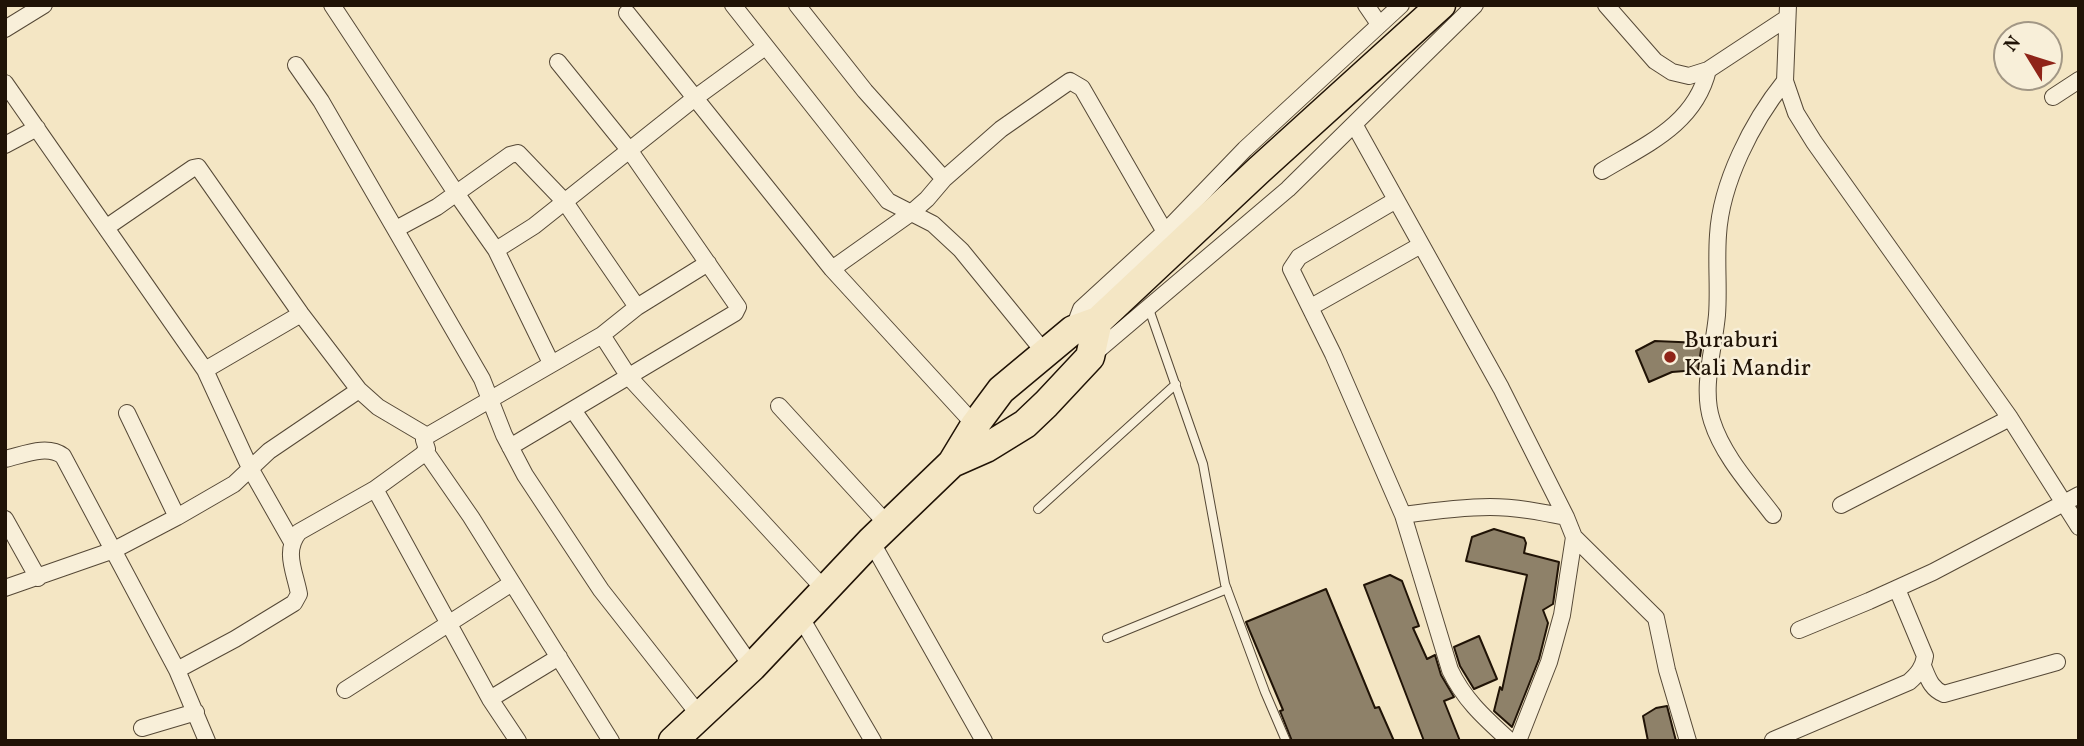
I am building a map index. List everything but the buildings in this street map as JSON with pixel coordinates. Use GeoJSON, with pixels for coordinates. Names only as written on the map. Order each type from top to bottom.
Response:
{"type":"FeatureCollection","features":[{"type":"Feature","properties":{"kind":"highway"},"geometry":{"type":"LineString","coordinates":[[673,741],[752,667],[879,533],[952,463],[1001,390],[1045,353],[1085,325],[1441,5]]}},
{"type":"Feature","properties":{"kind":"highway"},"geometry":{"type":"LineString","coordinates":[[952,463],[986,448],[1025,424],[1046,404],[1090,358],[1085,325]]}},
{"type":"Feature","properties":{"kind":"highway"},"geometry":{"type":"LineString","coordinates":[[1017,376],[1039,375],[1049,388],[1046,404]]}},
{"type":"Feature","properties":{"kind":"street"},"geometry":{"type":"LineString","coordinates":[[5,29],[44,5]]}},
{"type":"Feature","properties":{"kind":"street"},"geometry":{"type":"LineString","coordinates":[[733,5],[888,201],[933,224],[961,250],[1045,353]]}},
{"type":"Feature","properties":{"kind":"street"},"geometry":{"type":"LineString","coordinates":[[797,5],[865,91],[944,179]]}},
{"type":"Feature","properties":{"kind":"street"},"geometry":{"type":"LineString","coordinates":[[1366,5],[1380,24]]}},
{"type":"Feature","properties":{"kind":"street"},"geometry":{"type":"LineString","coordinates":[[1085,325],[1081,309],[1165,232],[1245,149],[1401,5]]}},
{"type":"Feature","properties":{"kind":"street"},"geometry":{"type":"LineString","coordinates":[[1090,358],[1288,189],[1475,5]]}},
{"type":"Feature","properties":{"kind":"street"},"geometry":{"type":"LineString","coordinates":[[1606,5],[1655,61],[1672,72],[1689,76],[1709,70],[1787,12]]}},
{"type":"Feature","properties":{"kind":"street"},"geometry":{"type":"LineString","coordinates":[[335,7],[496,250],[551,363]]}},
{"type":"Feature","properties":{"kind":"street"},"geometry":{"type":"LineString","coordinates":[[1787,12],[1785,81],[1796,113],[2010,418],[2072,499],[2079,527]]}},
{"type":"Feature","properties":{"kind":"street"},"geometry":{"type":"LineString","coordinates":[[627,13],[832,269],[975,425]]}},
{"type":"Feature","properties":{"kind":"street"},"geometry":{"type":"LineString","coordinates":[[496,250],[534,226],[695,98],[765,47]]}},
{"type":"Feature","properties":{"kind":"street"},"geometry":{"type":"LineString","coordinates":[[510,447],[737,311],[738,304],[630,151],[558,62]]}},
{"type":"Feature","properties":{"kind":"street"},"geometry":{"type":"LineString","coordinates":[[296,65],[321,101],[482,379],[510,447],[525,475],[601,590],[700,716]]}},
{"type":"Feature","properties":{"kind":"street"},"geometry":{"type":"LineString","coordinates":[[1602,171],[1664,134],[1699,97],[1709,70]]}},
{"type":"Feature","properties":{"kind":"street"},"geometry":{"type":"LineString","coordinates":[[2053,97],[2079,80]]}},
{"type":"Feature","properties":{"kind":"street"},"geometry":{"type":"LineString","coordinates":[[832,269],[911,214],[944,179],[1001,130],[1070,81],[1082,88],[1165,232]]}},
{"type":"Feature","properties":{"kind":"street"},"geometry":{"type":"LineString","coordinates":[[1773,515],[1722,443],[1711,420],[1708,389],[1717,312],[1718,234],[1723,201],[1752,132],[1769,101],[1785,81]]}},
{"type":"Feature","properties":{"kind":"street"},"geometry":{"type":"LineString","coordinates":[[5,83],[205,370],[250,468],[292,542]]}},
{"type":"Feature","properties":{"kind":"street"},"geometry":{"type":"LineString","coordinates":[[1354,124],[1501,388],[1574,537],[1656,618],[1688,741]]}},
{"type":"Feature","properties":{"kind":"street"},"geometry":{"type":"LineString","coordinates":[[5,145],[37,128]]}},
{"type":"Feature","properties":{"kind":"street"},"geometry":{"type":"LineString","coordinates":[[396,229],[437,207],[510,155],[518,153],[565,202],[637,307]]}},
{"type":"Feature","properties":{"kind":"street"},"geometry":{"type":"LineString","coordinates":[[107,227],[198,167],[301,314],[359,390],[426,444],[611,741]]}},
{"type":"Feature","properties":{"kind":"street"},"geometry":{"type":"LineString","coordinates":[[1396,200],[1300,257],[1291,269],[1311,307],[1403,515],[1450,670],[1459,689],[1482,716],[1510,741]]}},
{"type":"Feature","properties":{"kind":"street"},"geometry":{"type":"LineString","coordinates":[[1311,307],[1421,244]]}},
{"type":"Feature","properties":{"kind":"street"},"geometry":{"type":"LineString","coordinates":[[177,670],[294,603],[299,594],[290,551],[299,532],[375,489],[426,444],[489,400],[602,335],[637,307],[708,263]]}},
{"type":"Feature","properties":{"kind":"street"},"geometry":{"type":"LineString","coordinates":[[205,370],[301,314]]}},
{"type":"Feature","properties":{"kind":"street"},"geometry":{"type":"LineString","coordinates":[[602,335],[629,377],[825,590]]}},
{"type":"Feature","properties":{"kind":"street"},"geometry":{"type":"LineString","coordinates":[[5,588],[114,550],[177,517],[234,484],[269,450],[359,390]]}},
{"type":"Feature","properties":{"kind":"street"},"geometry":{"type":"LineString","coordinates":[[779,407],[879,533],[984,741]]}},
{"type":"Feature","properties":{"kind":"street"},"geometry":{"type":"LineString","coordinates":[[573,410],[752,667]]}},
{"type":"Feature","properties":{"kind":"street"},"geometry":{"type":"LineString","coordinates":[[127,413],[177,517]]}},
{"type":"Feature","properties":{"kind":"street"},"geometry":{"type":"LineString","coordinates":[[1841,505],[2010,418]]}},
{"type":"Feature","properties":{"kind":"street"},"geometry":{"type":"LineString","coordinates":[[5,459],[46,450],[60,453],[177,670],[207,741]]}},
{"type":"Feature","properties":{"kind":"street"},"geometry":{"type":"LineString","coordinates":[[375,489],[490,699],[518,741]]}},
{"type":"Feature","properties":{"kind":"street"},"geometry":{"type":"LineString","coordinates":[[1799,630],[1897,589],[2072,499]]}},
{"type":"Feature","properties":{"kind":"street"},"geometry":{"type":"LineString","coordinates":[[1403,515],[1454,508],[1492,507],[1525,509],[1566,517]]}},
{"type":"Feature","properties":{"kind":"street"},"geometry":{"type":"LineString","coordinates":[[5,519],[38,578]]}},
{"type":"Feature","properties":{"kind":"street"},"geometry":{"type":"LineString","coordinates":[[1518,741],[1549,662],[1562,615],[1574,537]]}},
{"type":"Feature","properties":{"kind":"street"},"geometry":{"type":"LineString","coordinates":[[345,690],[512,583]]}},
{"type":"Feature","properties":{"kind":"street"},"geometry":{"type":"LineString","coordinates":[[1773,740],[1909,682],[1923,666],[1925,656],[1897,589]]}},
{"type":"Feature","properties":{"kind":"street"},"geometry":{"type":"LineString","coordinates":[[800,616],[873,741]]}},
{"type":"Feature","properties":{"kind":"street"},"geometry":{"type":"LineString","coordinates":[[490,699],[559,657]]}},
{"type":"Feature","properties":{"kind":"street"},"geometry":{"type":"LineString","coordinates":[[1923,666],[1931,685],[1944,694],[2057,662]]}},
{"type":"Feature","properties":{"kind":"street"},"geometry":{"type":"LineString","coordinates":[[142,728],[196,712]]}},
{"type":"Feature","properties":{"kind":"lane"},"geometry":{"type":"LineString","coordinates":[[1149,309],[1203,464],[1227,589],[1286,741]]}},
{"type":"Feature","properties":{"kind":"lane"},"geometry":{"type":"LineString","coordinates":[[1038,509],[1175,384]]}},
{"type":"Feature","properties":{"kind":"lane"},"geometry":{"type":"LineString","coordinates":[[1107,638],[1227,589]]}},
{"type":"Feature","properties":{"kind":"place","name":"Buraburi Kali Mandir"},"geometry":{"type":"Point","coordinates":[1670,357]}}]}
